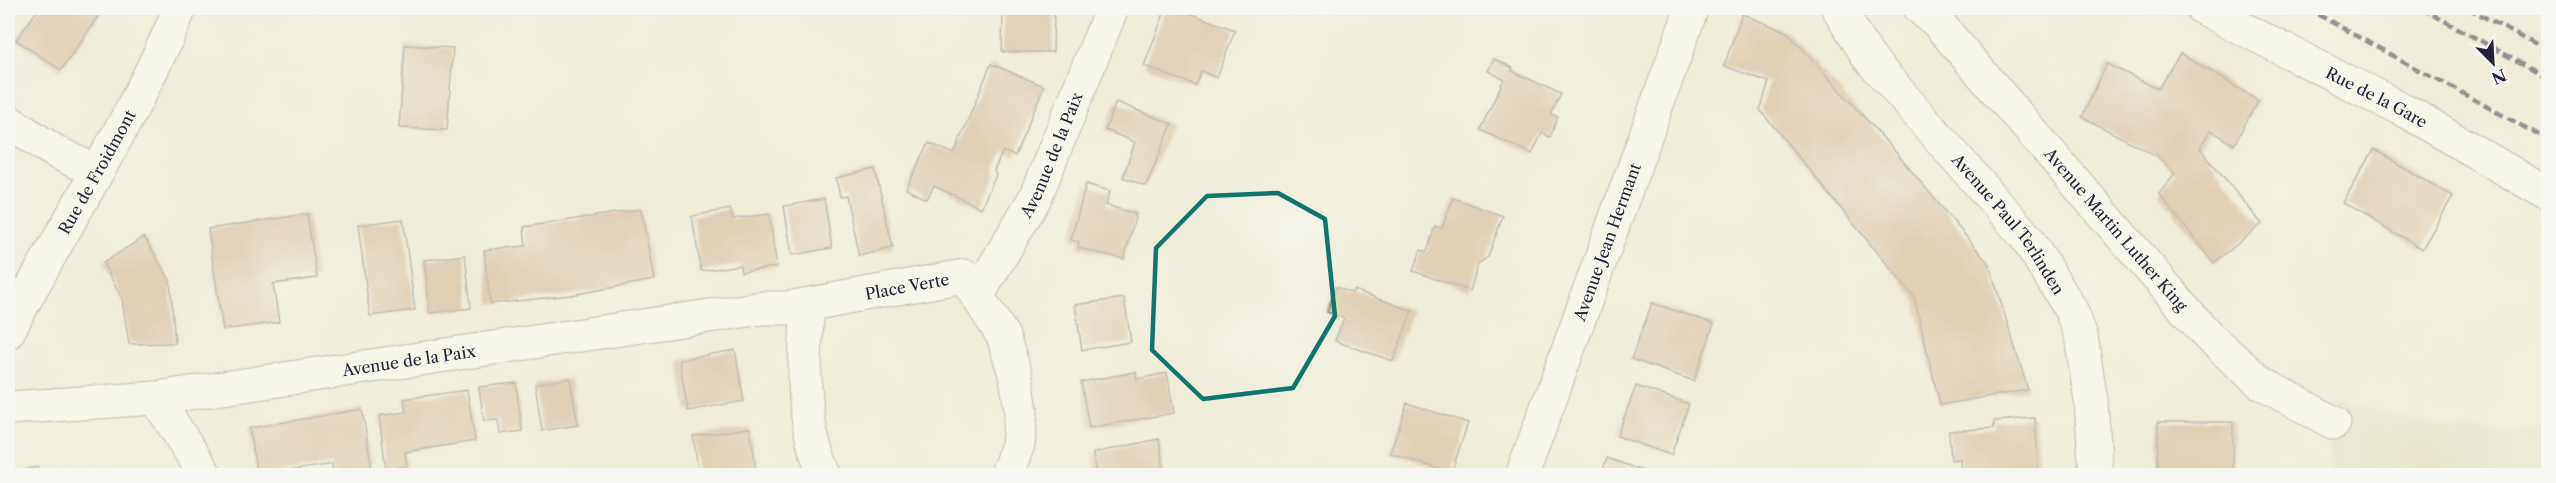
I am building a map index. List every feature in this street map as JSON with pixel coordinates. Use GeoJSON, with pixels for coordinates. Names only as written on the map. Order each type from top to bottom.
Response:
{"type":"FeatureCollection","features":[{"type":"Feature","properties":{"kind":"street","name":"Rue de Froidmont"},"geometry":{"type":"LineString","coordinates":[[8,332],[97,172],[166,42],[180,8]]}},
{"type":"Feature","properties":{"kind":"street","name":"Avenue de la Paix"},"geometry":{"type":"LineString","coordinates":[[977,296],[1035,198],[1112,8]]}},
{"type":"Feature","properties":{"kind":"street","name":"Avenue Jean Hermant"},"geometry":{"type":"LineString","coordinates":[[1522,476],[1692,8]]}},
{"type":"Feature","properties":{"kind":"street","name":"Avenue Paul Terlinden"},"geometry":{"type":"LineString","coordinates":[[1838,8],[1869,58],[2026,237],[2071,310],[2081,336],[2091,400],[2096,476]]}},
{"type":"Feature","properties":{"kind":"street","name":"Avenue Martin Luther King"},"geometry":{"type":"LineString","coordinates":[[1920,8],[1937,22],[2209,337],[2262,382],[2334,423]]}},
{"type":"Feature","properties":{"kind":"street","name":"Rue de la Gare"},"geometry":{"type":"LineString","coordinates":[[2202,8],[2401,109],[2548,194]]}},
{"type":"Feature","properties":{"kind":"street"},"geometry":{"type":"LineString","coordinates":[[8,121],[54,151],[97,172]]}},
{"type":"Feature","properties":{"kind":"street","name":"Place Verte"},"geometry":{"type":"LineString","coordinates":[[808,305],[964,276],[1003,336],[1016,377],[1021,411],[1018,445],[1006,476]]}},
{"type":"Feature","properties":{"kind":"street"},"geometry":{"type":"LineString","coordinates":[[808,305],[805,399],[810,436],[826,476]]}},
{"type":"Feature","properties":{"kind":"street","name":"Avenue de la Paix"},"geometry":{"type":"LineString","coordinates":[[8,408],[156,398],[751,309],[808,305]]}},
{"type":"Feature","properties":{"kind":"street"},"geometry":{"type":"LineString","coordinates":[[156,398],[206,476]]}},
{"type":"Feature","properties":{"kind":"highlighted area"},"geometry":{"type":"Polygon","coordinates":[[[1278,193],[1325,219],[1335,316],[1293,388],[1203,399],[1152,350],[1156,248],[1207,196],[1278,193]]]}},
{"type":"Feature","properties":{"kind":"shaded area"},"geometry":{"type":"Polygon","coordinates":[[[2340,399],[2438,427],[2510,433],[2548,427],[2548,475],[2331,475],[2329,443],[2340,399]]]}},
{"type":"Feature","properties":{"kind":"building"},"geometry":{"type":"Polygon","coordinates":[[[39,8],[104,8],[61,70],[16,40],[39,8]]]}},
{"type":"Feature","properties":{"kind":"building"},"geometry":{"type":"Polygon","coordinates":[[[1003,8],[1054,8],[1053,52],[1002,52],[1003,8]]]}},
{"type":"Feature","properties":{"kind":"building"},"geometry":{"type":"Polygon","coordinates":[[[1166,8],[1175,8],[1235,30],[1217,78],[1201,71],[1195,85],[1144,66],[1166,8]]]}},
{"type":"Feature","properties":{"kind":"building"},"geometry":{"type":"Polygon","coordinates":[[[1742,14],[1787,32],[1893,149],[1989,264],[2028,390],[1940,405],[1914,297],[1760,110],[1769,82],[1724,66],[1742,14]]]}},
{"type":"Feature","properties":{"kind":"building"},"geometry":{"type":"Polygon","coordinates":[[[405,45],[453,48],[447,130],[399,128],[405,45]]]}},
{"type":"Feature","properties":{"kind":"building"},"geometry":{"type":"Polygon","coordinates":[[[2180,53],[2258,100],[2234,145],[2211,130],[2200,148],[2262,224],[2214,263],[2159,194],[2175,173],[2157,156],[2082,117],[2107,64],[2158,89],[2180,53]]]}},
{"type":"Feature","properties":{"kind":"building"},"geometry":{"type":"Polygon","coordinates":[[[1494,59],[1513,68],[1512,71],[1561,94],[1551,115],[1558,117],[1550,137],[1542,133],[1532,154],[1480,130],[1504,79],[1488,71],[1494,59]]]}},
{"type":"Feature","properties":{"kind":"building"},"geometry":{"type":"Polygon","coordinates":[[[991,64],[1044,86],[1015,156],[1003,151],[994,171],[996,175],[981,208],[934,186],[927,199],[906,189],[929,143],[954,154],[991,64]]]}},
{"type":"Feature","properties":{"kind":"building"},"geometry":{"type":"Polygon","coordinates":[[[1116,102],[1172,124],[1146,186],[1123,177],[1135,142],[1105,130],[1116,102]]]}},
{"type":"Feature","properties":{"kind":"building"},"geometry":{"type":"Polygon","coordinates":[[[2374,150],[2453,196],[2422,249],[2343,203],[2374,150]]]}},
{"type":"Feature","properties":{"kind":"building"},"geometry":{"type":"Polygon","coordinates":[[[875,169],[893,248],[859,256],[846,196],[840,197],[836,178],[875,169]]]}},
{"type":"Feature","properties":{"kind":"building"},"geometry":{"type":"Polygon","coordinates":[[[1086,184],[1110,191],[1106,205],[1136,214],[1124,259],[1078,248],[1079,242],[1071,240],[1086,184]]]}},
{"type":"Feature","properties":{"kind":"building"},"geometry":{"type":"Polygon","coordinates":[[[1453,198],[1503,216],[1488,257],[1478,264],[1470,291],[1413,271],[1421,250],[1427,252],[1435,226],[1442,228],[1453,198]]]}},
{"type":"Feature","properties":{"kind":"building"},"geometry":{"type":"Polygon","coordinates":[[[824,199],[832,248],[792,255],[784,206],[824,199]]]}},
{"type":"Feature","properties":{"kind":"building"},"geometry":{"type":"Polygon","coordinates":[[[641,209],[654,280],[571,295],[490,304],[484,250],[526,246],[524,227],[641,209]]]}},
{"type":"Feature","properties":{"kind":"building"},"geometry":{"type":"Polygon","coordinates":[[[730,209],[733,219],[769,214],[777,267],[741,272],[740,265],[701,271],[692,216],[730,209]]]}},
{"type":"Feature","properties":{"kind":"building"},"geometry":{"type":"Polygon","coordinates":[[[307,214],[317,278],[273,284],[279,322],[223,330],[208,229],[307,214]]]}},
{"type":"Feature","properties":{"kind":"building"},"geometry":{"type":"Polygon","coordinates":[[[403,219],[415,310],[370,316],[358,225],[403,219]]]}},
{"type":"Feature","properties":{"kind":"building"},"geometry":{"type":"Polygon","coordinates":[[[144,237],[170,280],[175,343],[129,344],[122,299],[103,263],[144,237]]]}},
{"type":"Feature","properties":{"kind":"building"},"geometry":{"type":"Polygon","coordinates":[[[465,255],[471,308],[430,313],[424,260],[465,255]]]}},
{"type":"Feature","properties":{"kind":"building"},"geometry":{"type":"Polygon","coordinates":[[[1336,287],[1352,293],[1354,290],[1412,311],[1393,361],[1335,341],[1344,318],[1327,312],[1336,287]]]}},
{"type":"Feature","properties":{"kind":"building"},"geometry":{"type":"Polygon","coordinates":[[[1124,298],[1131,342],[1082,350],[1075,305],[1124,298]]]}},
{"type":"Feature","properties":{"kind":"building"},"geometry":{"type":"Polygon","coordinates":[[[1652,303],[1714,324],[1694,381],[1631,359],[1652,303]]]}},
{"type":"Feature","properties":{"kind":"building"},"geometry":{"type":"Polygon","coordinates":[[[735,350],[744,401],[688,411],[679,360],[735,350]]]}},
{"type":"Feature","properties":{"kind":"building"},"geometry":{"type":"Polygon","coordinates":[[[1136,372],[1137,379],[1167,373],[1174,413],[1089,428],[1081,382],[1136,372]]]}},
{"type":"Feature","properties":{"kind":"building"},"geometry":{"type":"Polygon","coordinates":[[[570,378],[578,425],[542,431],[535,384],[570,378]]]}},
{"type":"Feature","properties":{"kind":"building"},"geometry":{"type":"Polygon","coordinates":[[[516,383],[522,431],[500,434],[498,420],[484,421],[479,387],[516,383]]]}},
{"type":"Feature","properties":{"kind":"building"},"geometry":{"type":"Polygon","coordinates":[[[1636,386],[1689,404],[1671,455],[1617,436],[1636,386]]]}},
{"type":"Feature","properties":{"kind":"building"},"geometry":{"type":"Polygon","coordinates":[[[467,390],[475,441],[405,452],[407,466],[386,469],[379,416],[406,412],[404,399],[467,390]]]}},
{"type":"Feature","properties":{"kind":"building"},"geometry":{"type":"Polygon","coordinates":[[[1407,403],[1468,423],[1451,473],[1390,453],[1407,403]]]}},
{"type":"Feature","properties":{"kind":"building"},"geometry":{"type":"Polygon","coordinates":[[[362,409],[373,476],[334,476],[332,464],[257,476],[249,428],[362,409]]]}},
{"type":"Feature","properties":{"kind":"building"},"geometry":{"type":"Polygon","coordinates":[[[2035,418],[2039,476],[1961,476],[1960,459],[1951,460],[1949,431],[1994,428],[1994,421],[2035,418]]]}},
{"type":"Feature","properties":{"kind":"building"},"geometry":{"type":"Polygon","coordinates":[[[2158,422],[2233,422],[2233,470],[2158,471],[2158,422]]]}},
{"type":"Feature","properties":{"kind":"building"},"geometry":{"type":"Polygon","coordinates":[[[750,428],[757,476],[699,476],[693,436],[750,428]]]}},
{"type":"Feature","properties":{"kind":"building"},"geometry":{"type":"Polygon","coordinates":[[[1159,439],[1165,476],[1096,476],[1093,453],[1159,439]]]}},
{"type":"Feature","properties":{"kind":"building"},"geometry":{"type":"Polygon","coordinates":[[[1607,458],[1654,475],[1654,476],[1601,476],[1607,458]]]}},
{"type":"Feature","properties":{"kind":"building"},"geometry":{"type":"Polygon","coordinates":[[[38,467],[40,476],[8,476],[8,474],[38,467]]]}},
{"type":"Feature","properties":{"kind":"railway"},"geometry":{"type":"LineString","coordinates":[[2306,8],[2548,140]]}},
{"type":"Feature","properties":{"kind":"railway"},"geometry":{"type":"LineString","coordinates":[[2421,8],[2548,78]]}},
{"type":"Feature","properties":{"kind":"railway"},"geometry":{"type":"LineString","coordinates":[[2468,8],[2548,52]]}}]}
